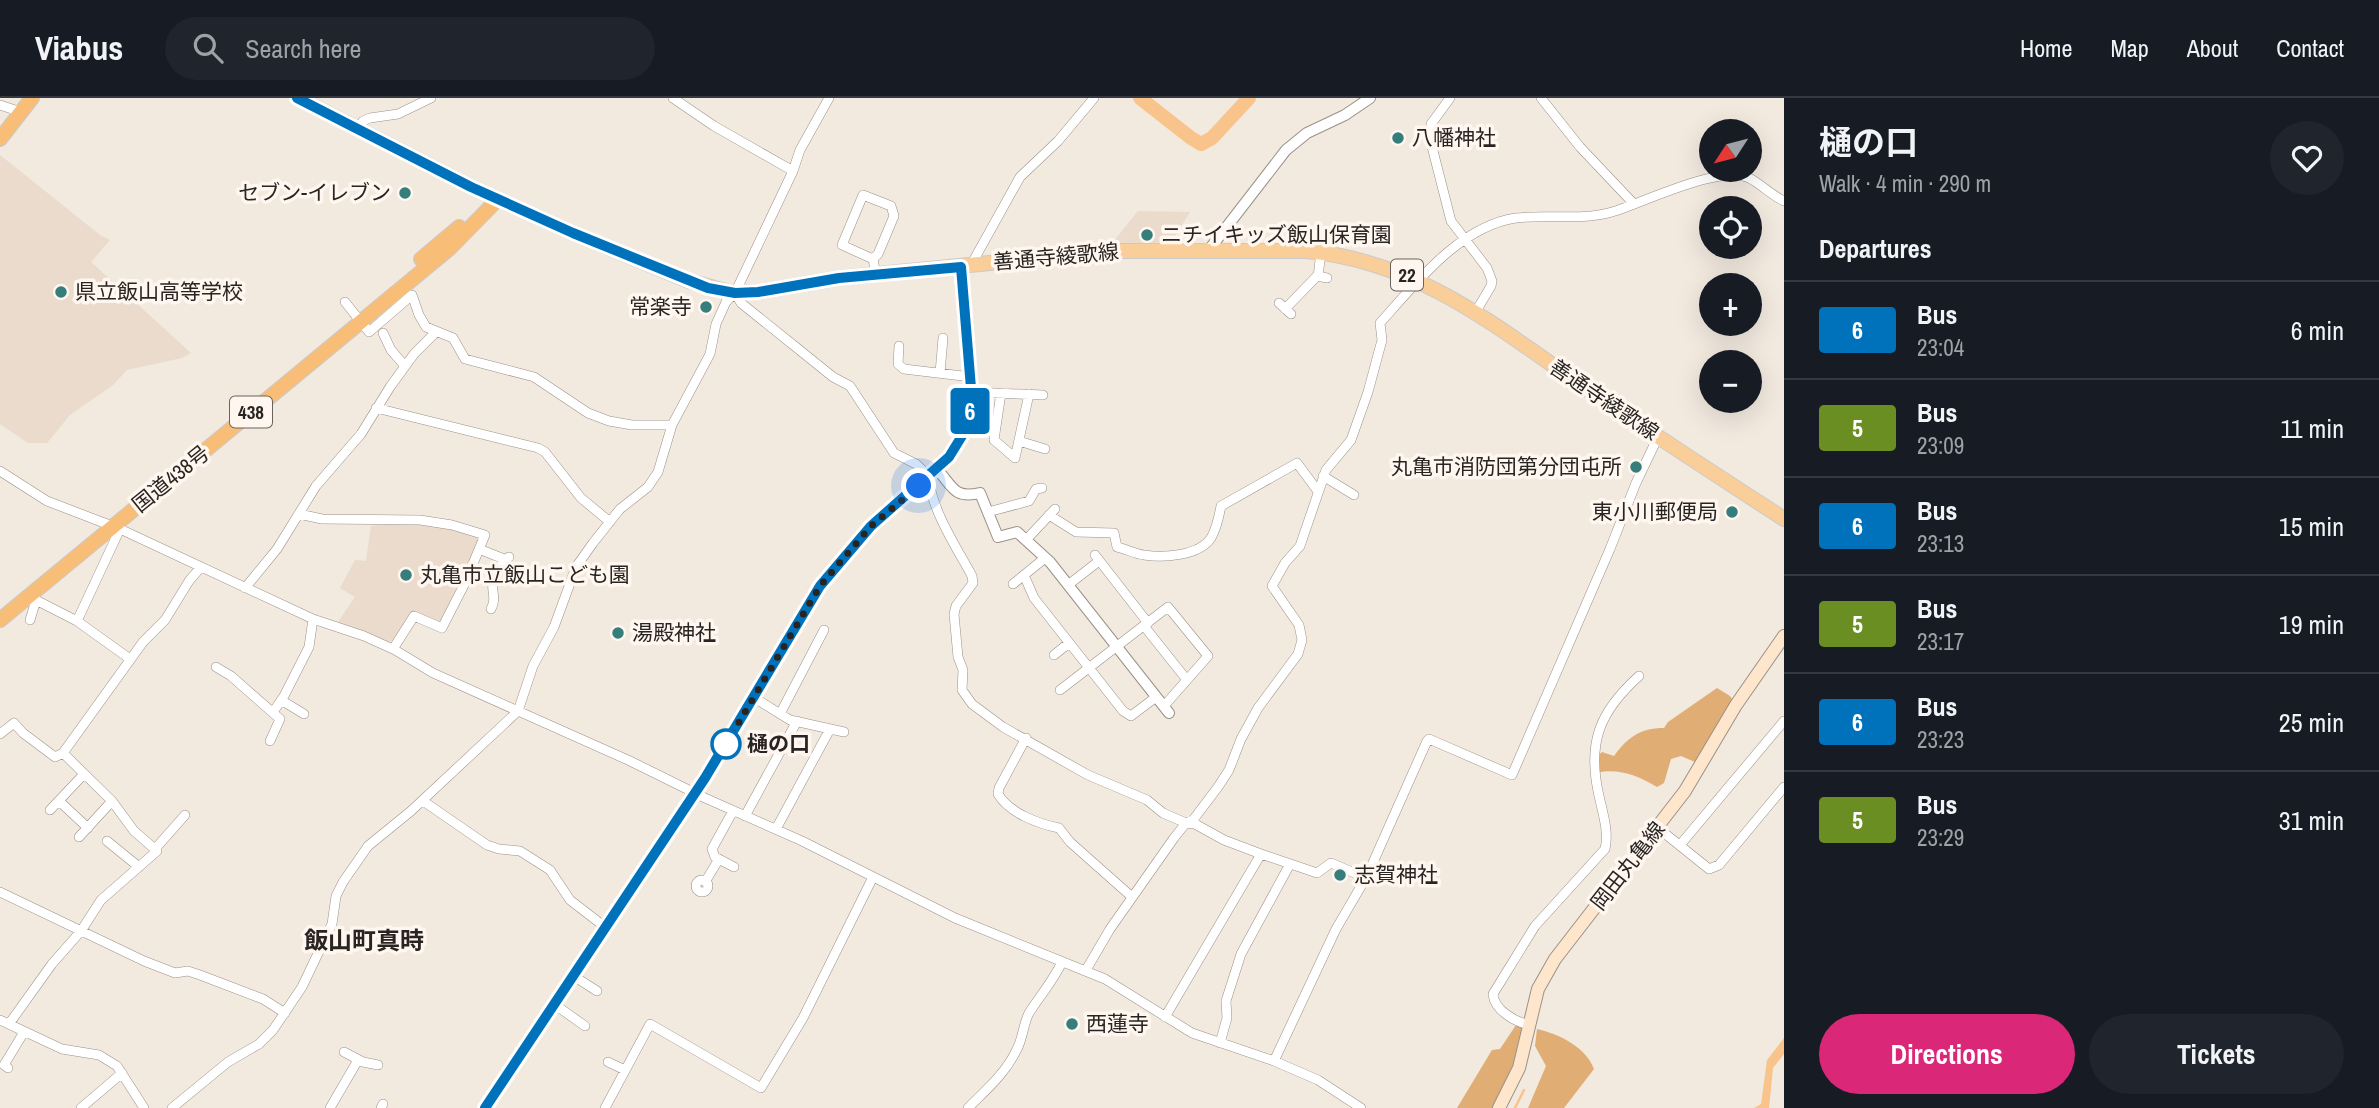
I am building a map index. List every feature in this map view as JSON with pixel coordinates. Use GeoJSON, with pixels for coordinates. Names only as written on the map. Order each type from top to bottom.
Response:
{"type":"FeatureCollection","features":[{"type":"Feature","properties":{"kind":"highway"},"geometry":{"type":"LineString","coordinates":[[0,139],[32,98]]}},
{"type":"Feature","properties":{"kind":"highway","name":"国道438号"},"geometry":{"type":"LineString","coordinates":[[0,620],[32,598],[112,526],[357,319],[450,248],[493,197]]}},
{"type":"Feature","properties":{"kind":"highway","name":"国道438号"},"geometry":{"type":"LineString","coordinates":[[0,608],[112,526]]}},
{"type":"Feature","properties":{"kind":"main road","name":"善通寺綾歌線"},"geometry":{"type":"LineString","coordinates":[[298,98],[493,197],[573,233],[689,281],[735,293],[758,292],[839,278],[1109,251],[1321,252],[1363,260],[1418,280],[1475,313],[1784,519]]}},
{"type":"Feature","properties":{"kind":"main road","name":"岡田丸亀線"},"geometry":{"type":"LineString","coordinates":[[1499,1108],[1519,1068],[1538,989],[1555,958],[1685,791],[1736,705],[1784,636]]}},
{"type":"Feature","properties":{"kind":"street"},"geometry":{"type":"LineString","coordinates":[[357,130],[363,121],[398,114],[431,98]]}},
{"type":"Feature","properties":{"kind":"street"},"geometry":{"type":"LineString","coordinates":[[673,98],[714,126],[793,171]]}},
{"type":"Feature","properties":{"kind":"street"},"geometry":{"type":"LineString","coordinates":[[172,1108],[228,1062],[259,1044],[285,1013],[320,952],[332,924],[336,896],[368,846],[423,801],[518,711],[533,666],[554,627],[569,581],[584,554],[627,503],[653,481],[663,461],[672,425],[710,354],[716,324],[726,302],[735,293],[793,171],[800,150],[829,98]]}},
{"type":"Feature","properties":{"kind":"street"},"geometry":{"type":"LineString","coordinates":[[485,1108],[695,793],[820,586],[871,526],[933,473],[958,445],[970,416],[966,266],[1020,177],[1058,141],[1094,98]]}},
{"type":"Feature","properties":{"kind":"street"},"geometry":{"type":"LineString","coordinates":[[1208,251],[1286,150],[1307,133],[1345,115],[1370,98]]}},
{"type":"Feature","properties":{"kind":"street"},"geometry":{"type":"LineString","coordinates":[[1450,98],[1431,124],[1430,139],[1451,221],[1487,268],[1492,281],[1475,313]]}},
{"type":"Feature","properties":{"kind":"street"},"geometry":{"type":"LineString","coordinates":[[1541,98],[1580,147],[1634,204]]}},
{"type":"Feature","properties":{"kind":"street"},"geometry":{"type":"LineString","coordinates":[[0,105],[21,112]]}},
{"type":"Feature","properties":{"kind":"street"},"geometry":{"type":"LineString","coordinates":[[1086,970],[1132,897],[1186,823],[1193,820],[1218,788],[1258,708],[1298,654],[1301,640],[1299,625],[1272,586],[1285,563],[1300,546],[1323,476],[1351,440],[1382,340],[1380,323],[1418,280],[1466,239],[1501,221],[1609,213],[1701,180],[1732,175],[1748,177],[1784,201]]}},
{"type":"Feature","properties":{"kind":"street"},"geometry":{"type":"LineString","coordinates":[[863,195],[891,206],[894,216],[878,254],[873,259],[842,245],[863,195]]}},
{"type":"Feature","properties":{"kind":"street"},"geometry":{"type":"LineString","coordinates":[[1285,309],[1322,278],[1321,252]]}},
{"type":"Feature","properties":{"kind":"street"},"geometry":{"type":"LineString","coordinates":[[873,259],[876,275]]}},
{"type":"Feature","properties":{"kind":"street"},"geometry":{"type":"LineString","coordinates":[[735,293],[741,303],[833,377],[850,386],[894,453],[933,473],[958,493],[965,496],[980,493],[998,537],[1017,532],[1045,558],[1163,705]]}},
{"type":"Feature","properties":{"kind":"street"},"geometry":{"type":"LineString","coordinates":[[345,302],[369,332],[412,295],[426,327],[453,338],[465,359],[534,377],[588,413],[609,421],[632,425],[672,425]]}},
{"type":"Feature","properties":{"kind":"street"},"geometry":{"type":"LineString","coordinates":[[245,588],[277,549],[316,486],[361,434],[405,366],[435,332]]}},
{"type":"Feature","properties":{"kind":"street"},"geometry":{"type":"LineString","coordinates":[[383,334],[391,351],[405,366]]}},
{"type":"Feature","properties":{"kind":"street"},"geometry":{"type":"LineString","coordinates":[[940,373],[943,338]]}},
{"type":"Feature","properties":{"kind":"street"},"geometry":{"type":"LineString","coordinates":[[899,346],[898,364],[904,369],[971,377]]}},
{"type":"Feature","properties":{"kind":"street"},"geometry":{"type":"LineString","coordinates":[[971,392],[1043,395]]}},
{"type":"Feature","properties":{"kind":"street"},"geometry":{"type":"LineString","coordinates":[[1001,393],[994,440],[1015,458],[1029,394]]}},
{"type":"Feature","properties":{"kind":"street"},"geometry":{"type":"LineString","coordinates":[[376,408],[538,448],[545,452],[581,498],[610,522]]}},
{"type":"Feature","properties":{"kind":"street"},"geometry":{"type":"LineString","coordinates":[[1274,1061],[1336,929],[1366,878],[1429,738],[1512,775],[1658,437]]}},
{"type":"Feature","properties":{"kind":"street"},"geometry":{"type":"LineString","coordinates":[[1019,441],[1045,449]]}},
{"type":"Feature","properties":{"kind":"street"},"geometry":{"type":"LineString","coordinates":[[1026,540],[1052,512],[1076,532],[1114,533],[1117,547],[1152,559],[1185,556],[1210,539],[1221,506],[1232,503],[1262,486],[1296,460],[1317,491]]}},
{"type":"Feature","properties":{"kind":"street"},"geometry":{"type":"LineString","coordinates":[[0,471],[47,501],[112,526],[313,619],[393,649],[433,673],[829,853],[955,918],[1086,970],[1131,994],[1192,1033],[1274,1061],[1318,1080],[1361,1108]]}},
{"type":"Feature","properties":{"kind":"street"},"geometry":{"type":"LineString","coordinates":[[933,473],[929,485],[941,516],[972,576],[972,583],[956,606],[954,614],[958,657],[963,670],[962,690],[965,697],[982,713],[1088,775],[1147,800],[1163,813],[1195,824],[1224,840],[1317,873],[1331,863],[1366,878]]}},
{"type":"Feature","properties":{"kind":"street"},"geometry":{"type":"LineString","coordinates":[[1323,476],[1354,495]]}},
{"type":"Feature","properties":{"kind":"street"},"geometry":{"type":"LineString","coordinates":[[988,512],[1029,501],[1036,489],[1042,488]]}},
{"type":"Feature","properties":{"kind":"street"},"geometry":{"type":"LineString","coordinates":[[299,514],[322,519],[420,520],[452,525],[485,535],[442,628],[414,616],[393,649]]}},
{"type":"Feature","properties":{"kind":"street"},"geometry":{"type":"LineString","coordinates":[[77,621],[112,526]]}},
{"type":"Feature","properties":{"kind":"street"},"geometry":{"type":"LineString","coordinates":[[479,549],[507,558],[493,580],[495,600],[491,609]]}},
{"type":"Feature","properties":{"kind":"street"},"geometry":{"type":"LineString","coordinates":[[1013,584],[1045,558]]}},
{"type":"Feature","properties":{"kind":"street"},"geometry":{"type":"LineString","coordinates":[[1068,585],[1097,558],[1186,680]]}},
{"type":"Feature","properties":{"kind":"street"},"geometry":{"type":"LineString","coordinates":[[0,734],[14,723],[55,757],[63,753],[200,568]]}},
{"type":"Feature","properties":{"kind":"street"},"geometry":{"type":"LineString","coordinates":[[1024,575],[1034,598],[1069,643],[1089,668],[1124,711],[1131,716],[1163,705],[1208,656],[1168,607],[1117,647],[1089,668],[1060,690]]}},
{"type":"Feature","properties":{"kind":"street"},"geometry":{"type":"LineString","coordinates":[[30,620],[32,598],[77,621],[131,659]]}},
{"type":"Feature","properties":{"kind":"street"},"geometry":{"type":"LineString","coordinates":[[273,712],[309,648],[313,619]]}},
{"type":"Feature","properties":{"kind":"street"},"geometry":{"type":"LineString","coordinates":[[780,714],[824,630]]}},
{"type":"Feature","properties":{"kind":"street"},"geometry":{"type":"LineString","coordinates":[[1054,655],[1069,643]]}},
{"type":"Feature","properties":{"kind":"street"},"geometry":{"type":"LineString","coordinates":[[216,667],[231,676],[281,719],[270,741]]}},
{"type":"Feature","properties":{"kind":"street"},"geometry":{"type":"LineString","coordinates":[[1530,1024],[1522,1023],[1496,1006],[1493,994],[1535,926],[1605,849],[1608,839],[1593,755],[1605,714],[1614,700],[1639,676]]}},
{"type":"Feature","properties":{"kind":"street"},"geometry":{"type":"LineString","coordinates":[[753,697],[797,721],[844,732]]}},
{"type":"Feature","properties":{"kind":"street"},"geometry":{"type":"LineString","coordinates":[[281,701],[304,714]]}},
{"type":"Feature","properties":{"kind":"street"},"geometry":{"type":"LineString","coordinates":[[745,816],[797,721]]}},
{"type":"Feature","properties":{"kind":"street"},"geometry":{"type":"LineString","coordinates":[[1680,845],[1784,721]]}},
{"type":"Feature","properties":{"kind":"street"},"geometry":{"type":"LineString","coordinates":[[776,830],[830,729]]}},
{"type":"Feature","properties":{"kind":"street"},"geometry":{"type":"LineString","coordinates":[[1026,738],[999,788],[998,794],[1003,803],[1045,825],[1059,828],[1070,842],[1132,897]]}},
{"type":"Feature","properties":{"kind":"street"},"geometry":{"type":"LineString","coordinates":[[63,753],[112,801],[134,831],[155,849]]}},
{"type":"Feature","properties":{"kind":"street"},"geometry":{"type":"LineString","coordinates":[[50,810],[84,774]]}},
{"type":"Feature","properties":{"kind":"street"},"geometry":{"type":"LineString","coordinates":[[1658,828],[1712,869],[1784,787]]}},
{"type":"Feature","properties":{"kind":"street"},"geometry":{"type":"LineString","coordinates":[[59,801],[88,828]]}},
{"type":"Feature","properties":{"kind":"street"},"geometry":{"type":"LineString","coordinates":[[79,837],[112,801]]}},
{"type":"Feature","properties":{"kind":"street"},"geometry":{"type":"LineString","coordinates":[[423,801],[487,845],[520,851],[550,870],[570,900],[605,927]]}},
{"type":"Feature","properties":{"kind":"street"},"geometry":{"type":"LineString","coordinates":[[733,811],[712,849],[715,857],[734,867]]}},
{"type":"Feature","properties":{"kind":"street"},"geometry":{"type":"LineString","coordinates":[[144,1108],[117,1066],[99,1055],[62,1049],[4,1022],[81,931],[102,900],[157,851],[155,849],[185,815]]}},
{"type":"Feature","properties":{"kind":"street"},"geometry":{"type":"LineString","coordinates":[[107,841],[139,867]]}},
{"type":"Feature","properties":{"kind":"street"},"geometry":{"type":"LineString","coordinates":[[1165,1017],[1261,854]]}},
{"type":"Feature","properties":{"kind":"street"},"geometry":{"type":"LineString","coordinates":[[705,882],[719,859]]}},
{"type":"Feature","properties":{"kind":"street"},"geometry":{"type":"LineString","coordinates":[[1220,1042],[1227,1018],[1226,1001],[1237,966],[1245,946],[1290,864]]}},
{"type":"Feature","properties":{"kind":"street"},"geometry":{"type":"LineString","coordinates":[[605,1108],[650,1024],[761,1088],[809,1007],[873,877]]}},
{"type":"Feature","properties":{"kind":"street"},"geometry":{"type":"LineString","coordinates":[[0,892],[163,969],[175,973],[188,971],[263,999],[285,1013]]}},
{"type":"Feature","properties":{"kind":"street"},"geometry":{"type":"LineString","coordinates":[[968,1108],[985,1094],[1004,1071],[1017,1050],[1022,1028],[1030,1012],[1062,962]]}},
{"type":"Feature","properties":{"kind":"street"},"geometry":{"type":"LineString","coordinates":[[572,975],[597,991]]}},
{"type":"Feature","properties":{"kind":"street"},"geometry":{"type":"LineString","coordinates":[[550,1009],[561,1009],[585,1026]]}},
{"type":"Feature","properties":{"kind":"street"},"geometry":{"type":"LineString","coordinates":[[8,1068],[4,1065],[24,1032]]}},
{"type":"Feature","properties":{"kind":"street"},"geometry":{"type":"LineString","coordinates":[[344,1052],[358,1060],[378,1065]]}},
{"type":"Feature","properties":{"kind":"street"},"geometry":{"type":"LineString","coordinates":[[330,1108],[358,1060]]}},
{"type":"Feature","properties":{"kind":"street"},"geometry":{"type":"LineString","coordinates":[[608,1062],[625,1070]]}},
{"type":"Feature","properties":{"kind":"street"},"geometry":{"type":"LineString","coordinates":[[81,1108],[122,1073]]}},
{"type":"Feature","properties":{"kind":"shaded area","name":"県立飯山高等学校"},"geometry":{"type":"Polygon","coordinates":[[[0,155],[100,235],[110,240],[91,262],[191,353],[182,358],[127,370],[113,385],[70,415],[47,443],[28,443],[0,424],[0,155]]]}},
{"type":"Feature","properties":{"kind":"shaded area","name":"ニチイキッズ飯山保育園"},"geometry":{"type":"Polygon","coordinates":[[[1138,211],[1190,212],[1170,245],[1109,247],[1138,211]]]}},
{"type":"Feature","properties":{"kind":"shaded area","name":"丸亀市立飯山こども園"},"geometry":{"type":"Polygon","coordinates":[[[401,523],[434,525],[476,536],[479,541],[441,621],[436,623],[414,611],[395,639],[389,642],[338,622],[355,597],[340,588],[355,560],[366,561],[371,526],[401,523]]]}},
{"type":"Feature","properties":{"kind":"shaded area"},"geometry":{"type":"Polygon","coordinates":[[[1717,688],[1734,702],[1695,762],[1681,756],[1671,759],[1664,783],[1657,787],[1627,774],[1612,771],[1595,773],[1594,759],[1602,752],[1614,756],[1635,735],[1664,728],[1668,722],[1717,688]]]}},
{"type":"Feature","properties":{"kind":"shaded area"},"geometry":{"type":"Polygon","coordinates":[[[1516,1025],[1522,1027],[1518,1061],[1494,1108],[1457,1108],[1492,1050],[1500,1049],[1516,1025]]]}},
{"type":"Feature","properties":{"kind":"shaded area"},"geometry":{"type":"Polygon","coordinates":[[[1537,1029],[1571,1043],[1585,1054],[1594,1069],[1564,1108],[1528,1108],[1546,1066],[1535,1046],[1537,1029]]]}},
{"type":"Feature","properties":{"kind":"shaded area"},"geometry":{"type":"Polygon","coordinates":[[[1784,1038],[1784,1054],[1773,1068],[1769,1108],[1754,1108],[1761,1104],[1767,1060],[1784,1038]]]}},
{"type":"Feature","properties":{"kind":"waterway"},"geometry":{"type":"LineString","coordinates":[[1140,98],[1201,144],[1212,138],[1249,98]]}},
{"type":"Feature","properties":{"kind":"waterway"},"geometry":{"type":"LineString","coordinates":[[1515,1108],[1524,1090]]}},
{"type":"Feature","properties":{"kind":"bus line","name":"6"},"geometry":{"type":"LineString","coordinates":[[297,98],[471,187],[573,233],[708,288],[735,293],[758,292],[839,278],[961,267],[972,400],[970,416],[958,445],[929,476],[871,526],[820,586],[705,778],[485,1108]]}},
{"type":"Feature","properties":{"kind":"place","name":"八幡神社"},"geometry":{"type":"Point","coordinates":[1398,138]}},
{"type":"Feature","properties":{"kind":"place","name":"セブン-イレブン"},"geometry":{"type":"Point","coordinates":[405,193]}},
{"type":"Feature","properties":{"kind":"place","name":"ニチイキッズ飯山保育園"},"geometry":{"type":"Point","coordinates":[1147,235]}},
{"type":"Feature","properties":{"kind":"place","name":"県立飯山高等学校"},"geometry":{"type":"Point","coordinates":[61,292]}},
{"type":"Feature","properties":{"kind":"place","name":"常楽寺"},"geometry":{"type":"Point","coordinates":[706,307]}},
{"type":"Feature","properties":{"kind":"place","name":"丸亀市消防団第分団屯所"},"geometry":{"type":"Point","coordinates":[1636,467]}},
{"type":"Feature","properties":{"kind":"place","name":"東小川郵便局"},"geometry":{"type":"Point","coordinates":[1732,512]}},
{"type":"Feature","properties":{"kind":"place","name":"丸亀市立飯山こども園"},"geometry":{"type":"Point","coordinates":[406,575]}},
{"type":"Feature","properties":{"kind":"place","name":"湯殿神社"},"geometry":{"type":"Point","coordinates":[618,633]}},
{"type":"Feature","properties":{"kind":"place","name":"樋の口"},"geometry":{"type":"Point","coordinates":[726,744]}},
{"type":"Feature","properties":{"kind":"place","name":"志賀神社"},"geometry":{"type":"Point","coordinates":[1340,875]}},
{"type":"Feature","properties":{"kind":"place","name":"西蓮寺"},"geometry":{"type":"Point","coordinates":[1072,1024]}},
{"type":"Feature","properties":{"kind":"district","name":"飯山町真時"},"geometry":{"type":"Point","coordinates":[364,941]}},
{"type":"Feature","properties":{"kind":"route"},"geometry":{"type":"LineString","coordinates":[[726,744],[820,586],[871,526],[919,486]]}}]}
